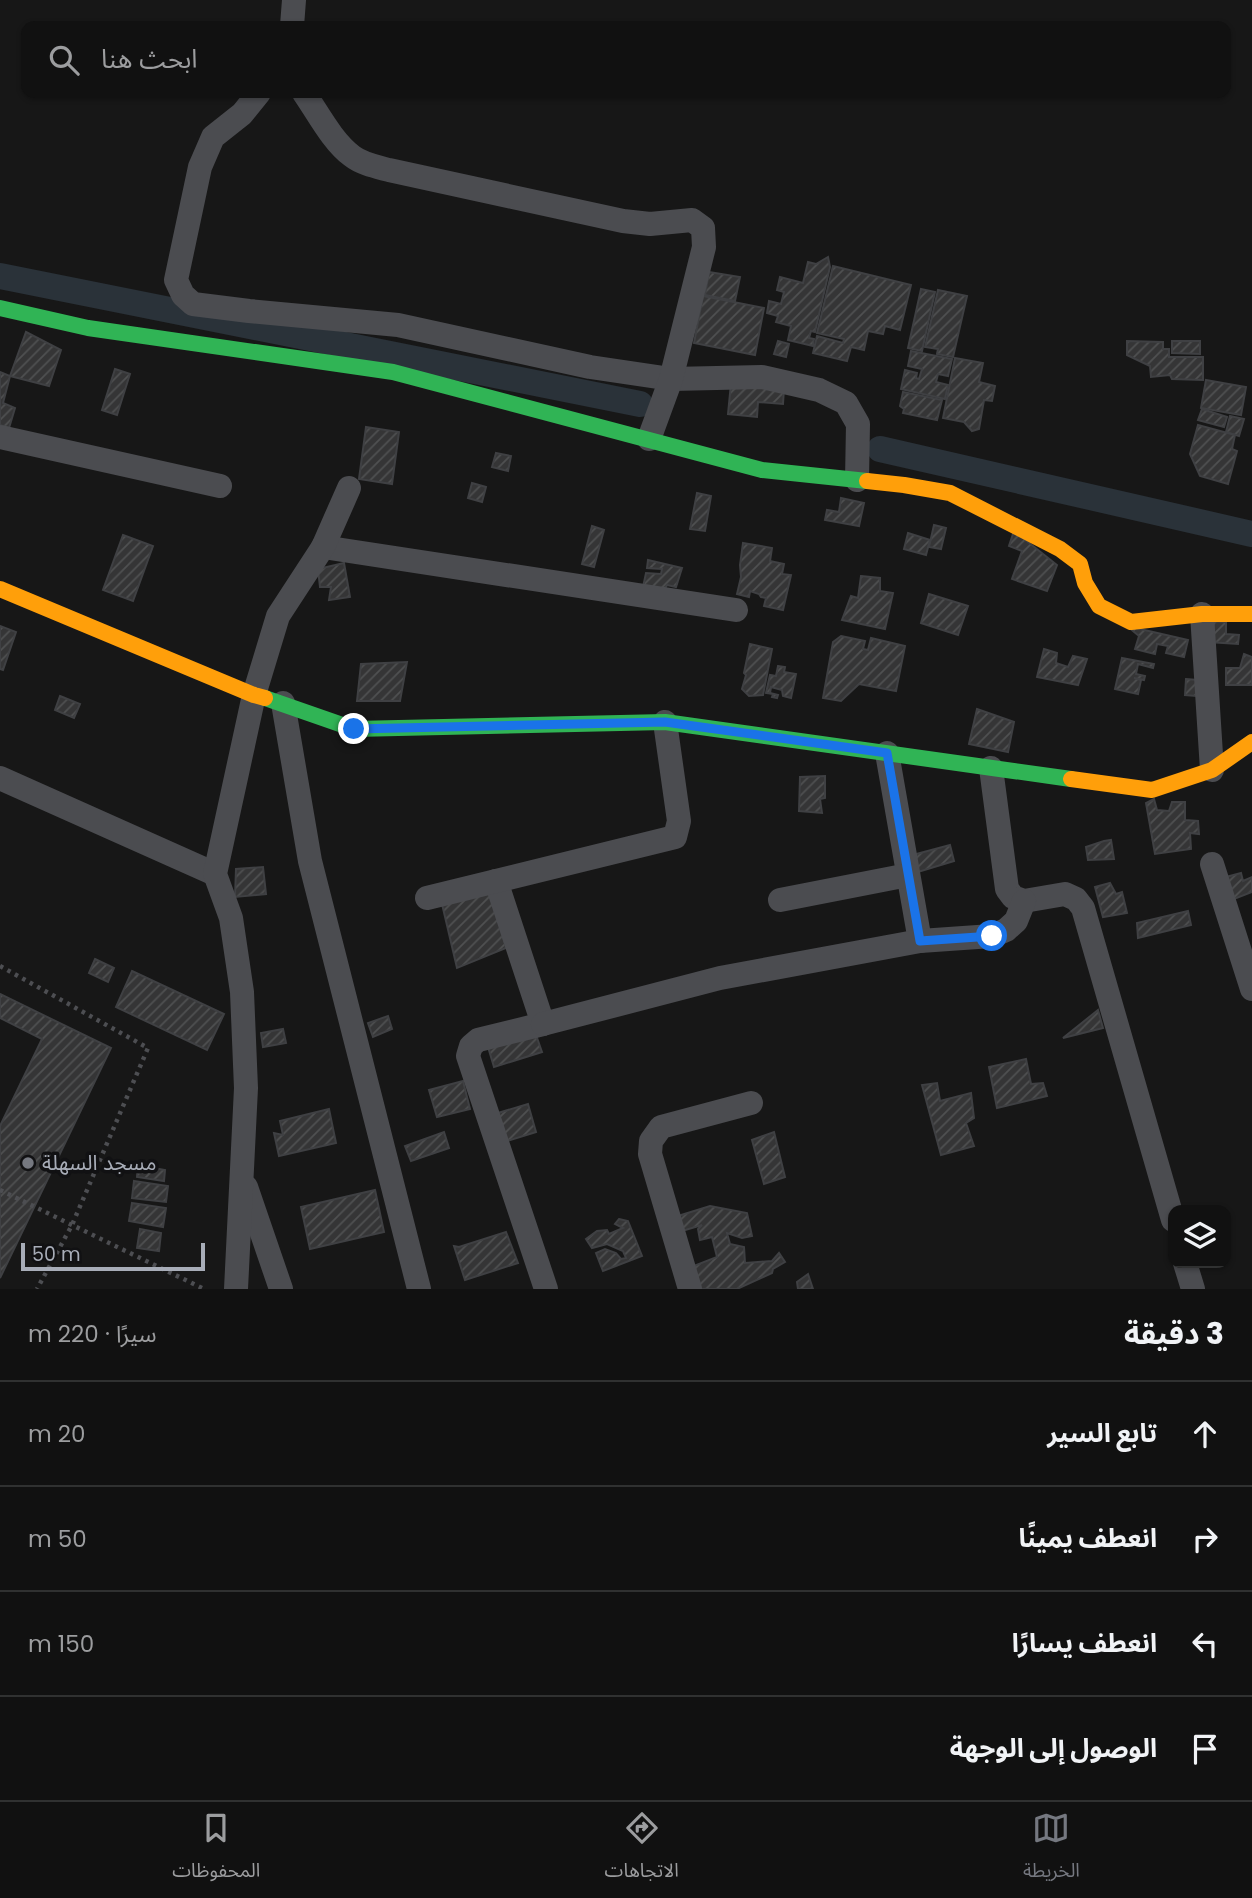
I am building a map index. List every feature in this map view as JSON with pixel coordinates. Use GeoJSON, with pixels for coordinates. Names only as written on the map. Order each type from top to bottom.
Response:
{"type":"FeatureCollection","features":[{"type":"Feature","properties":{"kind":"street"},"geometry":{"type":"LineString","coordinates":[[292,21],[294,0]]}},
{"type":"Feature","properties":{"kind":"street"},"geometry":{"type":"LineString","coordinates":[[255,98],[242,114],[213,137],[200,167],[176,280],[183,295],[193,304],[398,325],[590,367],[671,380],[762,377],[819,390],[846,403],[858,424],[857,480]]}},
{"type":"Feature","properties":{"kind":"street"},"geometry":{"type":"LineString","coordinates":[[308,98],[337,140],[353,157],[370,164],[623,221],[650,223],[692,220],[704,228],[704,247],[671,380],[649,439]]}},
{"type":"Feature","properties":{"kind":"street"},"geometry":{"type":"LineString","coordinates":[[0,308],[88,328],[393,372],[762,470],[904,485],[950,493],[1060,549],[1080,564],[1085,583],[1098,606],[1131,622],[1202,614],[1252,614]]}},
{"type":"Feature","properties":{"kind":"street"},"geometry":{"type":"LineString","coordinates":[[1,441],[220,486]]}},
{"type":"Feature","properties":{"kind":"street"},"geometry":{"type":"LineString","coordinates":[[236,1289],[246,1088],[242,992],[231,918],[215,874],[254,695],[278,616],[323,547],[349,488]]}},
{"type":"Feature","properties":{"kind":"street"},"geometry":{"type":"LineString","coordinates":[[323,547],[736,610]]}},
{"type":"Feature","properties":{"kind":"street"},"geometry":{"type":"LineString","coordinates":[[0,589],[254,695],[354,729],[665,722],[1152,790],[1212,770],[1252,742]]}},
{"type":"Feature","properties":{"kind":"street"},"geometry":{"type":"LineString","coordinates":[[1202,614],[1212,770]]}},
{"type":"Feature","properties":{"kind":"street"},"geometry":{"type":"LineString","coordinates":[[283,703],[310,861],[419,1289]]}},
{"type":"Feature","properties":{"kind":"street"},"geometry":{"type":"LineString","coordinates":[[427,898],[675,837],[680,821],[665,722]]}},
{"type":"Feature","properties":{"kind":"street"},"geometry":{"type":"LineString","coordinates":[[887,753],[920,941]]}},
{"type":"Feature","properties":{"kind":"street"},"geometry":{"type":"LineString","coordinates":[[991,768],[1007,889],[1013,897],[1024,901],[1065,894],[1076,899],[1083,908],[1169,1205]]}},
{"type":"Feature","properties":{"kind":"street"},"geometry":{"type":"LineString","coordinates":[[0,778],[215,874]]}},
{"type":"Feature","properties":{"kind":"street"},"geometry":{"type":"LineString","coordinates":[[1212,864],[1252,989]]}},
{"type":"Feature","properties":{"kind":"street"},"geometry":{"type":"LineString","coordinates":[[780,900],[908,875]]}},
{"type":"Feature","properties":{"kind":"street"},"geometry":{"type":"LineString","coordinates":[[496,881],[543,1024]]}},
{"type":"Feature","properties":{"kind":"street"},"geometry":{"type":"LineString","coordinates":[[547,1289],[468,1056],[471,1046],[478,1040],[720,978],[920,941],[992,936],[1006,930],[1016,921],[1024,901]]}},
{"type":"Feature","properties":{"kind":"street"},"geometry":{"type":"LineString","coordinates":[[690,1289],[650,1154],[651,1141],[661,1127],[751,1103]]}},
{"type":"Feature","properties":{"kind":"street"},"geometry":{"type":"LineString","coordinates":[[242,1175],[281,1289]]}},
{"type":"Feature","properties":{"kind":"street"},"geometry":{"type":"LineString","coordinates":[[1187,1268],[1193,1289]]}},
{"type":"Feature","properties":{"kind":"path"},"geometry":{"type":"LineString","coordinates":[[0,966],[148,1048],[72,1225],[37,1289]]}},
{"type":"Feature","properties":{"kind":"path"},"geometry":{"type":"LineString","coordinates":[[0,1190],[204,1289]]}},
{"type":"Feature","properties":{"kind":"building"},"geometry":{"type":"Polygon","coordinates":[[[828,257],[830,267],[815,332],[811,331],[809,338],[814,339],[813,346],[788,340],[791,326],[776,322],[778,316],[767,313],[769,301],[781,304],[784,292],[777,290],[780,277],[803,283],[808,262],[816,264],[828,257]]]}},
{"type":"Feature","properties":{"kind":"building"},"geometry":{"type":"Polygon","coordinates":[[[833,266],[911,285],[900,330],[885,326],[883,334],[868,331],[864,350],[851,347],[847,361],[813,353],[817,336],[843,343],[844,339],[817,333],[833,266]]]}},
{"type":"Feature","properties":{"kind":"building"},"geometry":{"type":"Polygon","coordinates":[[[709,272],[740,277],[735,301],[705,295],[709,272]]]}},
{"type":"Feature","properties":{"kind":"building"},"geometry":{"type":"Polygon","coordinates":[[[921,289],[935,292],[922,351],[908,348],[921,289]]]}},
{"type":"Feature","properties":{"kind":"building"},"geometry":{"type":"Polygon","coordinates":[[[938,290],[967,296],[953,357],[937,354],[938,349],[925,347],[938,290]]]}},
{"type":"Feature","properties":{"kind":"building"},"geometry":{"type":"Polygon","coordinates":[[[703,296],[764,308],[755,355],[694,343],[703,296]]]}},
{"type":"Feature","properties":{"kind":"building"},"geometry":{"type":"Polygon","coordinates":[[[26,332],[61,350],[49,386],[10,376],[26,332]]]}},
{"type":"Feature","properties":{"kind":"building"},"geometry":{"type":"Polygon","coordinates":[[[778,341],[789,344],[786,357],[774,354],[778,341]]]}},
{"type":"Feature","properties":{"kind":"building"},"geometry":{"type":"Polygon","coordinates":[[[1127,341],[1163,342],[1163,349],[1169,349],[1169,357],[1203,357],[1203,380],[1172,379],[1170,375],[1151,377],[1150,366],[1127,355],[1127,341]]]}},
{"type":"Feature","properties":{"kind":"building"},"geometry":{"type":"Polygon","coordinates":[[[1172,341],[1200,341],[1200,354],[1172,353],[1172,341]]]}},
{"type":"Feature","properties":{"kind":"building"},"geometry":{"type":"Polygon","coordinates":[[[911,351],[952,359],[948,376],[938,374],[936,382],[948,385],[945,399],[901,389],[905,370],[917,373],[916,378],[919,379],[922,369],[908,366],[911,351]]]}},
{"type":"Feature","properties":{"kind":"building"},"geometry":{"type":"Polygon","coordinates":[[[955,358],[983,363],[979,382],[995,386],[992,401],[984,400],[979,429],[972,431],[964,422],[943,418],[955,358]]]}},
{"type":"Feature","properties":{"kind":"building"},"geometry":{"type":"Polygon","coordinates":[[[115,369],[130,374],[117,415],[102,410],[115,369]]]}},
{"type":"Feature","properties":{"kind":"building"},"geometry":{"type":"Polygon","coordinates":[[[0,372],[10,376],[3,403],[15,408],[9,428],[0,425],[0,372]]]}},
{"type":"Feature","properties":{"kind":"building"},"geometry":{"type":"Polygon","coordinates":[[[1206,380],[1246,387],[1241,415],[1201,408],[1206,380]]]}},
{"type":"Feature","properties":{"kind":"building"},"geometry":{"type":"Polygon","coordinates":[[[731,383],[784,389],[783,404],[758,402],[757,417],[728,414],[731,383]]]}},
{"type":"Feature","properties":{"kind":"building"},"geometry":{"type":"Polygon","coordinates":[[[903,392],[942,400],[937,420],[903,413],[904,409],[900,406],[903,392]]]}},
{"type":"Feature","properties":{"kind":"building"},"geometry":{"type":"Polygon","coordinates":[[[1202,409],[1227,417],[1224,427],[1198,420],[1202,409]]]}},
{"type":"Feature","properties":{"kind":"building"},"geometry":{"type":"Polygon","coordinates":[[[1230,416],[1244,419],[1239,436],[1226,432],[1230,416]]]}},
{"type":"Feature","properties":{"kind":"building"},"geometry":{"type":"Polygon","coordinates":[[[1198,425],[1235,435],[1232,449],[1237,451],[1228,484],[1200,476],[1190,454],[1198,425]]]}},
{"type":"Feature","properties":{"kind":"building"},"geometry":{"type":"Polygon","coordinates":[[[366,427],[399,432],[392,484],[359,479],[366,427]]]}},
{"type":"Feature","properties":{"kind":"building"},"geometry":{"type":"Polygon","coordinates":[[[496,453],[511,456],[508,471],[492,467],[496,453]]]}},
{"type":"Feature","properties":{"kind":"building"},"geometry":{"type":"Polygon","coordinates":[[[472,483],[486,487],[482,502],[468,498],[472,483]]]}},
{"type":"Feature","properties":{"kind":"building"},"geometry":{"type":"Polygon","coordinates":[[[697,493],[711,496],[705,531],[690,529],[697,493]]]}},
{"type":"Feature","properties":{"kind":"building"},"geometry":{"type":"Polygon","coordinates":[[[841,498],[864,503],[859,526],[825,520],[827,510],[839,512],[841,498]]]}},
{"type":"Feature","properties":{"kind":"building"},"geometry":{"type":"Polygon","coordinates":[[[934,525],[946,528],[941,549],[929,547],[934,525]]]}},
{"type":"Feature","properties":{"kind":"building"},"geometry":{"type":"Polygon","coordinates":[[[592,526],[604,530],[594,567],[582,564],[592,526]]]}},
{"type":"Feature","properties":{"kind":"building"},"geometry":{"type":"Polygon","coordinates":[[[1014,531],[1057,565],[1047,591],[1012,579],[1022,551],[1009,546],[1014,531]]]}},
{"type":"Feature","properties":{"kind":"building"},"geometry":{"type":"Polygon","coordinates":[[[908,533],[930,540],[926,555],[904,549],[908,533]]]}},
{"type":"Feature","properties":{"kind":"building"},"geometry":{"type":"Polygon","coordinates":[[[123,535],[153,546],[133,601],[103,590],[123,535]]]}},
{"type":"Feature","properties":{"kind":"building"},"geometry":{"type":"Polygon","coordinates":[[[743,543],[772,548],[770,561],[784,564],[782,574],[791,575],[783,610],[764,606],[766,598],[759,594],[750,591],[749,597],[737,594],[743,543]]]}},
{"type":"Feature","properties":{"kind":"building"},"geometry":{"type":"Polygon","coordinates":[[[648,560],[682,568],[676,587],[667,585],[663,592],[643,587],[646,573],[661,574],[662,569],[647,568],[648,560]]]}},
{"type":"Feature","properties":{"kind":"building"},"geometry":{"type":"Polygon","coordinates":[[[344,563],[350,597],[329,600],[331,587],[320,587],[318,569],[344,563]]]}},
{"type":"Feature","properties":{"kind":"building"},"geometry":{"type":"Polygon","coordinates":[[[861,576],[880,578],[880,591],[893,593],[885,629],[842,620],[851,596],[858,598],[861,576]]]}},
{"type":"Feature","properties":{"kind":"building"},"geometry":{"type":"Polygon","coordinates":[[[929,594],[968,606],[958,635],[921,623],[929,594]]]}},
{"type":"Feature","properties":{"kind":"building"},"geometry":{"type":"Polygon","coordinates":[[[1209,621],[1226,622],[1226,634],[1239,635],[1238,644],[1208,642],[1209,621]]]}},
{"type":"Feature","properties":{"kind":"building"},"geometry":{"type":"Polygon","coordinates":[[[0,626],[16,632],[3,670],[0,669],[0,626]]]}},
{"type":"Feature","properties":{"kind":"building"},"geometry":{"type":"Polygon","coordinates":[[[1127,626],[1188,640],[1184,657],[1166,653],[1168,646],[1157,644],[1155,654],[1135,649],[1139,636],[1127,626]]]}},
{"type":"Feature","properties":{"kind":"building"},"geometry":{"type":"Polygon","coordinates":[[[841,636],[865,641],[863,649],[868,650],[871,638],[905,646],[896,691],[859,684],[841,701],[823,698],[833,642],[841,636]]]}},
{"type":"Feature","properties":{"kind":"building"},"geometry":{"type":"Polygon","coordinates":[[[750,644],[772,649],[763,695],[749,696],[742,689],[750,644]]]}},
{"type":"Feature","properties":{"kind":"building"},"geometry":{"type":"Polygon","coordinates":[[[1044,649],[1057,653],[1056,663],[1068,667],[1073,656],[1087,659],[1078,685],[1037,677],[1044,649]]]}},
{"type":"Feature","properties":{"kind":"building"},"geometry":{"type":"Polygon","coordinates":[[[1244,654],[1252,657],[1252,685],[1226,685],[1226,668],[1240,668],[1244,654]]]}},
{"type":"Feature","properties":{"kind":"building"},"geometry":{"type":"Polygon","coordinates":[[[1122,658],[1154,664],[1153,668],[1138,664],[1136,674],[1145,676],[1144,680],[1134,678],[1141,680],[1138,694],[1115,689],[1122,658]]]}},
{"type":"Feature","properties":{"kind":"building"},"geometry":{"type":"Polygon","coordinates":[[[407,662],[400,701],[357,701],[361,664],[407,662]]]}},
{"type":"Feature","properties":{"kind":"building"},"geometry":{"type":"Polygon","coordinates":[[[778,666],[785,667],[784,672],[796,674],[791,698],[783,696],[782,690],[771,687],[770,693],[778,695],[777,698],[766,693],[770,675],[776,676],[778,666]]]}},
{"type":"Feature","properties":{"kind":"building"},"geometry":{"type":"Polygon","coordinates":[[[1186,679],[1197,680],[1196,696],[1185,695],[1186,679]]]}},
{"type":"Feature","properties":{"kind":"building"},"geometry":{"type":"Polygon","coordinates":[[[60,696],[80,704],[74,718],[55,710],[60,696]]]}},
{"type":"Feature","properties":{"kind":"building"},"geometry":{"type":"Polygon","coordinates":[[[977,709],[1014,722],[1008,752],[969,744],[977,709]]]}},
{"type":"Feature","properties":{"kind":"building"},"geometry":{"type":"Polygon","coordinates":[[[825,776],[825,798],[820,799],[822,813],[799,811],[800,777],[825,776]]]}},
{"type":"Feature","properties":{"kind":"building"},"geometry":{"type":"Polygon","coordinates":[[[1154,799],[1157,810],[1169,811],[1172,802],[1185,802],[1185,820],[1198,821],[1199,834],[1190,833],[1191,849],[1155,854],[1146,803],[1154,799]]]}},
{"type":"Feature","properties":{"kind":"building"},"geometry":{"type":"Polygon","coordinates":[[[1111,840],[1114,859],[1088,860],[1086,847],[1111,840]]]}},
{"type":"Feature","properties":{"kind":"building"},"geometry":{"type":"Polygon","coordinates":[[[950,845],[954,861],[908,875],[905,857],[950,845]]]}},
{"type":"Feature","properties":{"kind":"building"},"geometry":{"type":"Polygon","coordinates":[[[263,867],[266,894],[235,897],[236,869],[263,867]]]}},
{"type":"Feature","properties":{"kind":"building"},"geometry":{"type":"Polygon","coordinates":[[[1241,873],[1243,881],[1252,877],[1252,892],[1234,899],[1226,877],[1241,873]]]}},
{"type":"Feature","properties":{"kind":"building"},"geometry":{"type":"Polygon","coordinates":[[[1110,883],[1116,894],[1122,892],[1127,913],[1103,917],[1095,887],[1110,883]]]}},
{"type":"Feature","properties":{"kind":"building"},"geometry":{"type":"Polygon","coordinates":[[[490,892],[506,948],[457,968],[442,904],[490,892]]]}},
{"type":"Feature","properties":{"kind":"building"},"geometry":{"type":"Polygon","coordinates":[[[1188,911],[1191,925],[1138,938],[1137,923],[1188,911]]]}},
{"type":"Feature","properties":{"kind":"building"},"geometry":{"type":"Polygon","coordinates":[[[95,959],[114,968],[108,982],[89,973],[95,959]]]}},
{"type":"Feature","properties":{"kind":"building"},"geometry":{"type":"Polygon","coordinates":[[[132,971],[224,1014],[207,1050],[116,1007],[132,971]]]}},
{"type":"Feature","properties":{"kind":"building","name":"مسجد السهلة"},"geometry":{"type":"Polygon","coordinates":[[[0,994],[111,1048],[0,1278],[0,1126],[42,1039],[0,1018],[0,994]]]}},
{"type":"Feature","properties":{"kind":"building"},"geometry":{"type":"Polygon","coordinates":[[[1098,1010],[1103,1028],[1063,1038],[1098,1010]]]}},
{"type":"Feature","properties":{"kind":"building"},"geometry":{"type":"Polygon","coordinates":[[[388,1016],[392,1029],[373,1037],[368,1023],[388,1016]]]}},
{"type":"Feature","properties":{"kind":"building"},"geometry":{"type":"Polygon","coordinates":[[[283,1029],[286,1043],[263,1047],[261,1033],[283,1029]]]}},
{"type":"Feature","properties":{"kind":"building"},"geometry":{"type":"Polygon","coordinates":[[[535,1032],[542,1052],[494,1067],[488,1047],[535,1032]]]}},
{"type":"Feature","properties":{"kind":"building"},"geometry":{"type":"Polygon","coordinates":[[[1026,1059],[1031,1084],[1043,1083],[1047,1096],[997,1108],[989,1067],[1026,1059]]]}},
{"type":"Feature","properties":{"kind":"building"},"geometry":{"type":"Polygon","coordinates":[[[463,1081],[470,1109],[437,1117],[429,1090],[463,1081]]]}},
{"type":"Feature","properties":{"kind":"building"},"geometry":{"type":"Polygon","coordinates":[[[937,1083],[940,1101],[971,1093],[974,1118],[966,1123],[974,1146],[941,1155],[922,1085],[937,1083]]]}},
{"type":"Feature","properties":{"kind":"building"},"geometry":{"type":"Polygon","coordinates":[[[528,1104],[536,1132],[507,1141],[498,1113],[528,1104]]]}},
{"type":"Feature","properties":{"kind":"building"},"geometry":{"type":"Polygon","coordinates":[[[329,1109],[336,1143],[279,1156],[274,1133],[283,1135],[280,1121],[329,1109]]]}},
{"type":"Feature","properties":{"kind":"building"},"geometry":{"type":"Polygon","coordinates":[[[444,1132],[449,1148],[411,1161],[405,1146],[444,1132]]]}},
{"type":"Feature","properties":{"kind":"building"},"geometry":{"type":"Polygon","coordinates":[[[774,1132],[785,1177],[764,1184],[752,1140],[774,1132]]]}},
{"type":"Feature","properties":{"kind":"building"},"geometry":{"type":"Polygon","coordinates":[[[138,1165],[165,1170],[164,1181],[137,1177],[138,1165]]]}},
{"type":"Feature","properties":{"kind":"building"},"geometry":{"type":"Polygon","coordinates":[[[134,1181],[168,1186],[166,1202],[132,1198],[134,1181]]]}},
{"type":"Feature","properties":{"kind":"building"},"geometry":{"type":"Polygon","coordinates":[[[375,1190],[384,1232],[310,1249],[301,1207],[375,1190]]]}},
{"type":"Feature","properties":{"kind":"building"},"geometry":{"type":"Polygon","coordinates":[[[132,1203],[166,1208],[163,1227],[129,1221],[132,1203]]]}},
{"type":"Feature","properties":{"kind":"building"},"geometry":{"type":"Polygon","coordinates":[[[710,1206],[747,1213],[752,1236],[742,1238],[727,1233],[730,1244],[744,1247],[745,1263],[772,1261],[779,1253],[785,1262],[773,1269],[772,1273],[737,1289],[695,1289],[686,1269],[717,1257],[712,1237],[700,1240],[698,1229],[702,1225],[682,1231],[678,1216],[710,1206]]]}},
{"type":"Feature","properties":{"kind":"building"},"geometry":{"type":"Polygon","coordinates":[[[619,1219],[628,1221],[642,1256],[603,1271],[596,1253],[605,1249],[616,1253],[621,1259],[626,1258],[623,1251],[607,1244],[592,1248],[586,1239],[597,1231],[607,1230],[609,1234],[623,1228],[615,1224],[619,1219]]]}},
{"type":"Feature","properties":{"kind":"building"},"geometry":{"type":"Polygon","coordinates":[[[140,1229],[161,1233],[159,1251],[137,1248],[140,1229]]]}},
{"type":"Feature","properties":{"kind":"building"},"geometry":{"type":"Polygon","coordinates":[[[506,1232],[518,1263],[465,1280],[454,1246],[459,1247],[506,1232]]]}},
{"type":"Feature","properties":{"kind":"building"},"geometry":{"type":"Polygon","coordinates":[[[808,1274],[813,1289],[798,1289],[797,1282],[808,1274]]]}},
{"type":"Feature","properties":{"kind":"waterway"},"geometry":{"type":"LineString","coordinates":[[0,276],[640,404]]}},
{"type":"Feature","properties":{"kind":"waterway"},"geometry":{"type":"LineString","coordinates":[[880,449],[1252,534]]}},
{"type":"Feature","properties":{"kind":"traffic: fast"},"geometry":{"type":"LineString","coordinates":[[0,308],[88,328],[393,372],[762,470],[867,481]]}},
{"type":"Feature","properties":{"kind":"traffic: fast"},"geometry":{"type":"LineString","coordinates":[[265,698],[354,729],[665,722],[1071,779]]}},
{"type":"Feature","properties":{"kind":"traffic: slow"},"geometry":{"type":"LineString","coordinates":[[867,481],[950,493],[1060,549],[1080,564],[1085,583],[1099,606],[1131,622],[1202,614],[1252,614]]}},
{"type":"Feature","properties":{"kind":"traffic: slow"},"geometry":{"type":"LineString","coordinates":[[0,589],[265,698]]}},
{"type":"Feature","properties":{"kind":"traffic: slow"},"geometry":{"type":"LineString","coordinates":[[1071,779],[1152,790],[1212,770],[1252,742]]}},
{"type":"Feature","properties":{"kind":"place","name":"مسجد السهلة"},"geometry":{"type":"Point","coordinates":[28,1163]}},
{"type":"Feature","properties":{"kind":"route"},"geometry":{"type":"LineString","coordinates":[[354,729],[665,722],[887,753],[920,941],[992,936]]}}]}
